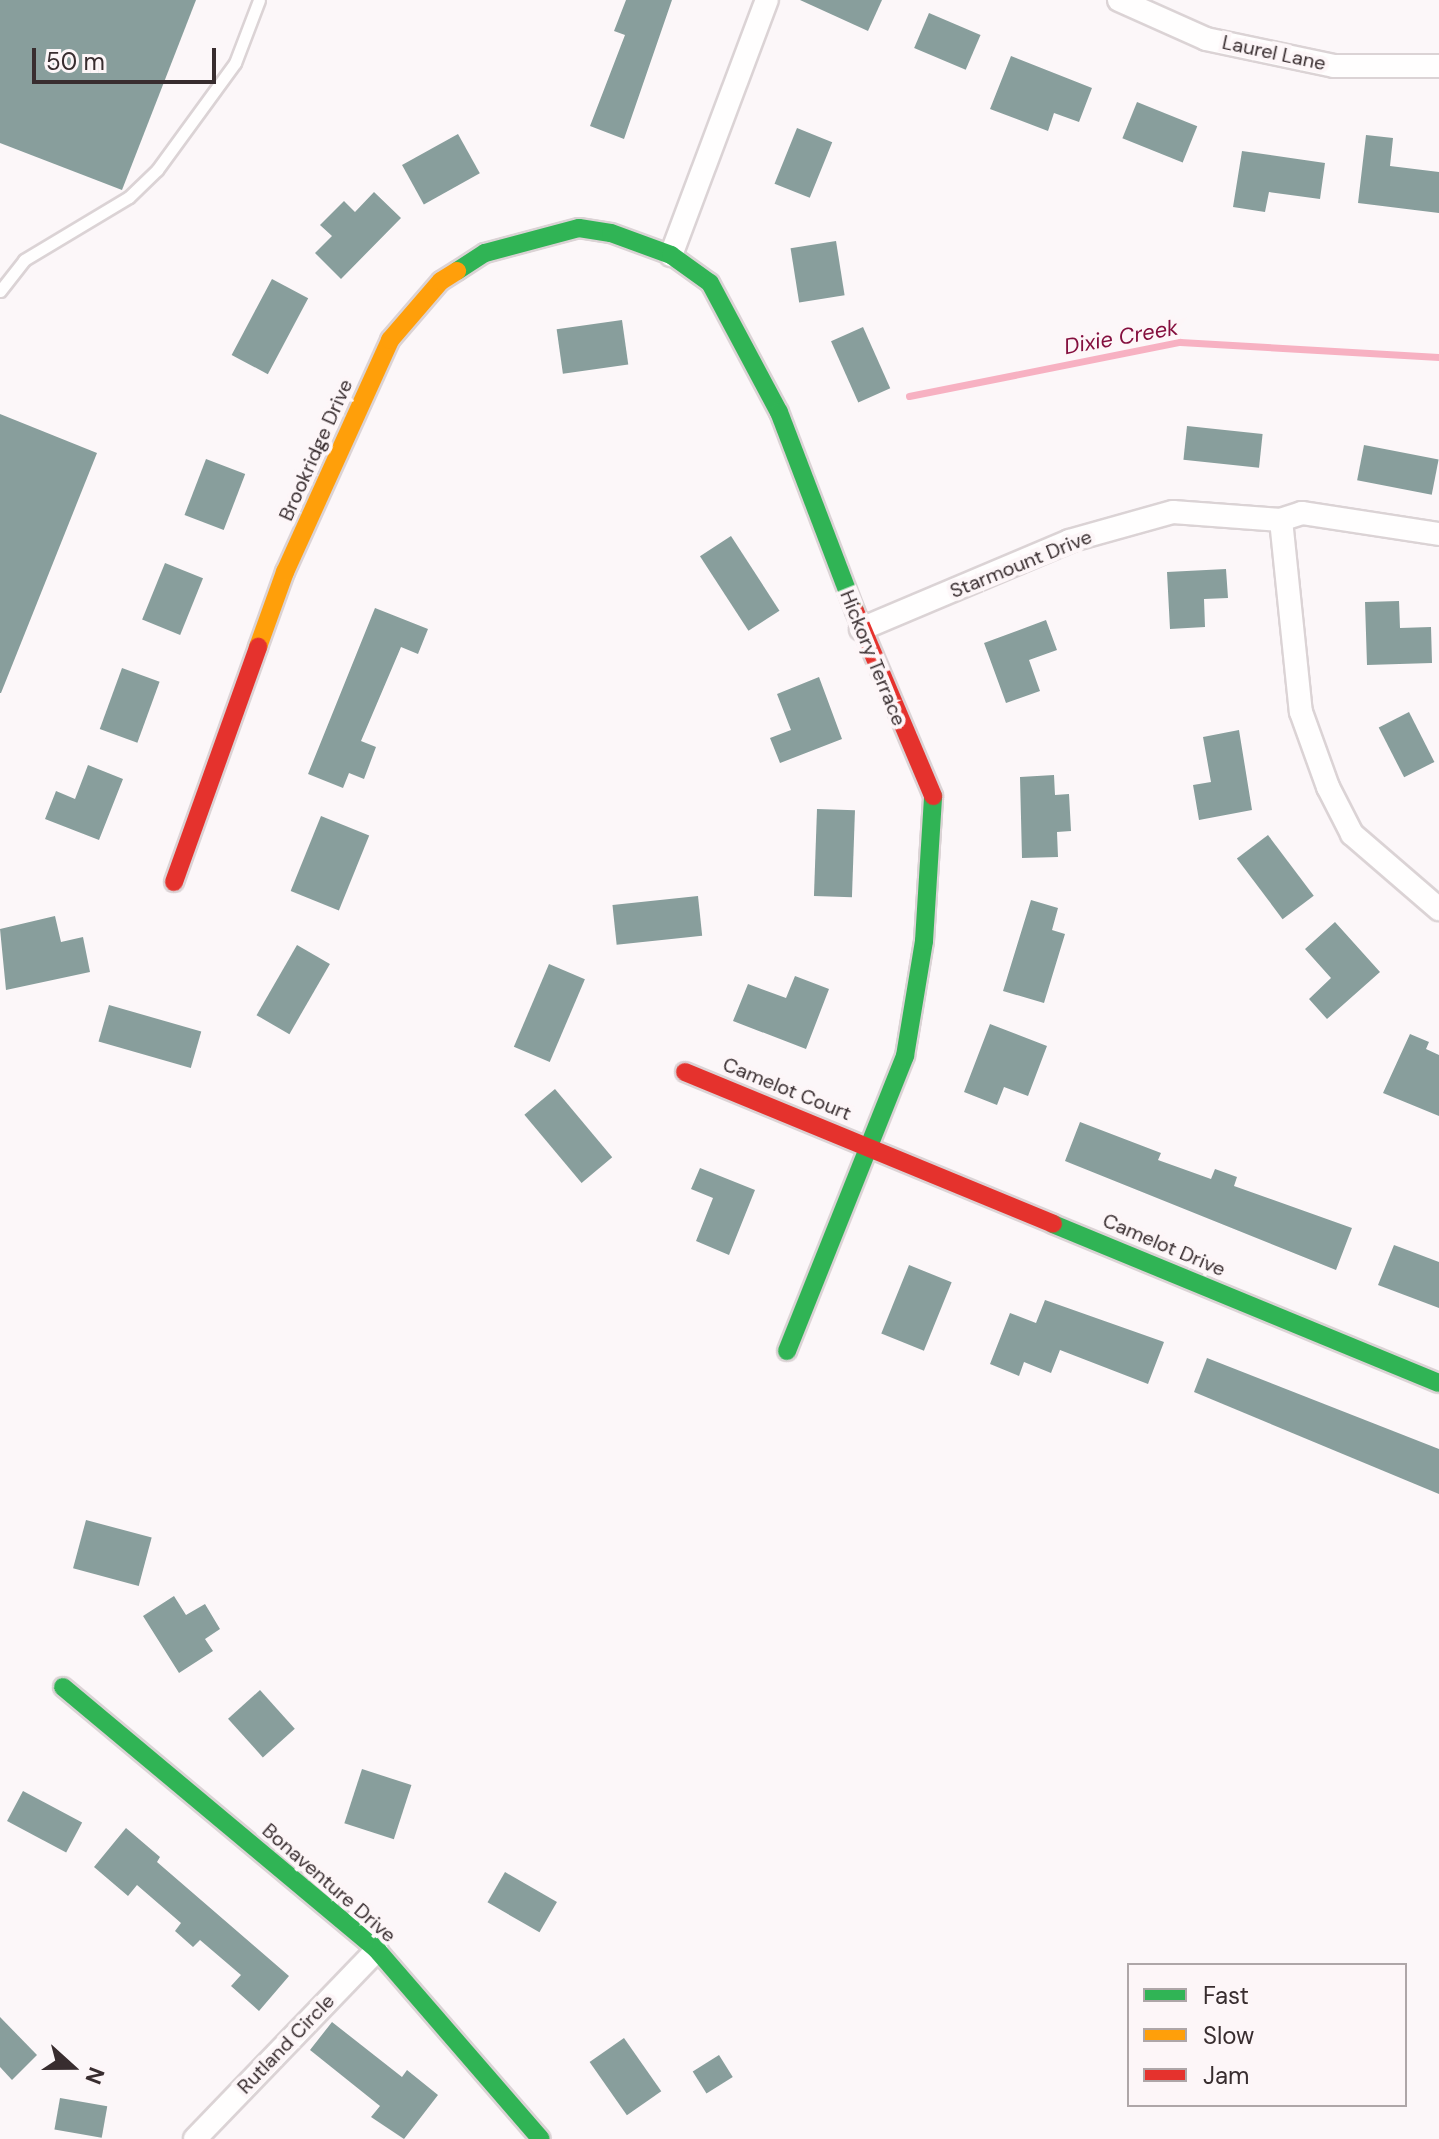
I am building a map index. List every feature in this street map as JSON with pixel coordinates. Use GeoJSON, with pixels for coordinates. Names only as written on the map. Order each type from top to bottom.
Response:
{"type":"FeatureCollection","features":[{"type":"Feature","properties":{"kind":"street"},"geometry":{"type":"LineString","coordinates":[[671,255],[767,0]]}},
{"type":"Feature","properties":{"kind":"street","name":"Laurel Lane"},"geometry":{"type":"LineString","coordinates":[[1119,0],[1206,39],[1334,66],[1439,66]]}},
{"type":"Feature","properties":{"kind":"street","name":"Brookridge Drive"},"geometry":{"type":"LineString","coordinates":[[174,882],[285,572],[390,340],[441,281],[485,253],[533,238],[579,228],[611,233],[671,255]]}},
{"type":"Feature","properties":{"kind":"street","name":"Hickory Terrace"},"geometry":{"type":"LineString","coordinates":[[671,255],[710,283],[779,412],[861,629],[935,800],[926,927],[905,1056],[873,1147],[787,1351]]}},
{"type":"Feature","properties":{"kind":"street","name":"Starmount Drive"},"geometry":{"type":"LineString","coordinates":[[861,629],[1069,541],[1173,512],[1281,520],[1302,513],[1439,534]]}},
{"type":"Feature","properties":{"kind":"street"},"geometry":{"type":"LineString","coordinates":[[1281,520],[1301,712],[1352,834],[1439,909]]}},
{"type":"Feature","properties":{"kind":"street","name":"Camelot Court"},"geometry":{"type":"LineString","coordinates":[[685,1072],[873,1147]]}},
{"type":"Feature","properties":{"kind":"street","name":"Camelot Drive"},"geometry":{"type":"LineString","coordinates":[[873,1147],[1439,1383]]}},
{"type":"Feature","properties":{"kind":"street","name":"Bonaventure Drive"},"geometry":{"type":"LineString","coordinates":[[63,1687],[377,1950],[541,2139]]}},
{"type":"Feature","properties":{"kind":"street","name":"Rutland Circle"},"geometry":{"type":"LineString","coordinates":[[195,2139],[377,1950]]}},
{"type":"Feature","properties":{"kind":"lane"},"geometry":{"type":"LineString","coordinates":[[0,291],[24,260],[129,197],[157,170],[235,63],[259,0]]}},
{"type":"Feature","properties":{"kind":"building"},"geometry":{"type":"Polygon","coordinates":[[[0,0],[196,0],[122,190],[0,143],[0,0]]]}},
{"type":"Feature","properties":{"kind":"building"},"geometry":{"type":"Polygon","coordinates":[[[626,0],[672,0],[624,139],[590,126],[625,35],[614,31],[626,0]]]}},
{"type":"Feature","properties":{"kind":"building"},"geometry":{"type":"Polygon","coordinates":[[[800,0],[882,0],[868,31],[800,0]]]}},
{"type":"Feature","properties":{"kind":"building"},"geometry":{"type":"Polygon","coordinates":[[[929,13],[981,35],[966,70],[914,48],[929,13]]]}},
{"type":"Feature","properties":{"kind":"building"},"geometry":{"type":"Polygon","coordinates":[[[1011,56],[1092,88],[1079,122],[1054,113],[1048,131],[990,109],[1011,56]]]}},
{"type":"Feature","properties":{"kind":"building"},"geometry":{"type":"Polygon","coordinates":[[[1137,102],[1197,126],[1183,163],[1122,138],[1137,102]]]}},
{"type":"Feature","properties":{"kind":"building"},"geometry":{"type":"Polygon","coordinates":[[[797,128],[832,142],[810,198],[775,184],[797,128]]]}},
{"type":"Feature","properties":{"kind":"building"},"geometry":{"type":"Polygon","coordinates":[[[458,134],[480,173],[424,204],[402,165],[458,134]]]}},
{"type":"Feature","properties":{"kind":"building"},"geometry":{"type":"Polygon","coordinates":[[[1366,135],[1393,138],[1390,166],[1439,172],[1439,213],[1358,203],[1366,135]]]}},
{"type":"Feature","properties":{"kind":"building"},"geometry":{"type":"Polygon","coordinates":[[[1242,151],[1325,163],[1320,199],[1269,192],[1265,212],[1233,207],[1242,151]]]}},
{"type":"Feature","properties":{"kind":"building"},"geometry":{"type":"Polygon","coordinates":[[[374,192],[401,218],[341,279],[315,253],[332,236],[320,225],[344,201],[355,212],[374,192]]]}},
{"type":"Feature","properties":{"kind":"building"},"geometry":{"type":"Polygon","coordinates":[[[836,241],[845,295],[799,303],[791,248],[836,241]]]}},
{"type":"Feature","properties":{"kind":"building"},"geometry":{"type":"Polygon","coordinates":[[[272,279],[308,298],[268,374],[232,355],[272,279]]]}},
{"type":"Feature","properties":{"kind":"building"},"geometry":{"type":"Polygon","coordinates":[[[622,320],[628,365],[563,374],[557,329],[622,320]]]}},
{"type":"Feature","properties":{"kind":"building"},"geometry":{"type":"Polygon","coordinates":[[[863,327],[890,388],[858,402],[831,341],[863,327]]]}},
{"type":"Feature","properties":{"kind":"building"},"geometry":{"type":"Polygon","coordinates":[[[0,414],[97,453],[1,693],[0,693],[0,414]]]}},
{"type":"Feature","properties":{"kind":"building"},"geometry":{"type":"Polygon","coordinates":[[[1187,426],[1263,434],[1259,468],[1183,460],[1187,426]]]}},
{"type":"Feature","properties":{"kind":"building"},"geometry":{"type":"Polygon","coordinates":[[[1364,445],[1439,460],[1432,495],[1357,480],[1364,445]]]}},
{"type":"Feature","properties":{"kind":"building"},"geometry":{"type":"Polygon","coordinates":[[[206,459],[245,474],[224,530],[184,515],[206,459]]]}},
{"type":"Feature","properties":{"kind":"building"},"geometry":{"type":"Polygon","coordinates":[[[731,536],[779,611],[748,631],[700,556],[731,536]]]}},
{"type":"Feature","properties":{"kind":"building"},"geometry":{"type":"Polygon","coordinates":[[[165,563],[203,578],[180,635],[142,620],[165,563]]]}},
{"type":"Feature","properties":{"kind":"building"},"geometry":{"type":"Polygon","coordinates":[[[1226,569],[1228,598],[1204,599],[1205,627],[1170,629],[1167,572],[1226,569]]]}},
{"type":"Feature","properties":{"kind":"building"},"geometry":{"type":"Polygon","coordinates":[[[1399,601],[1400,628],[1431,627],[1432,663],[1367,665],[1365,602],[1399,601]]]}},
{"type":"Feature","properties":{"kind":"building"},"geometry":{"type":"Polygon","coordinates":[[[375,608],[428,629],[418,654],[401,647],[361,741],[376,747],[364,779],[349,773],[343,788],[308,774],[375,608]]]}},
{"type":"Feature","properties":{"kind":"building"},"geometry":{"type":"Polygon","coordinates":[[[1046,620],[1057,650],[1029,660],[1040,691],[1006,703],[984,643],[1046,620]]]}},
{"type":"Feature","properties":{"kind":"building"},"geometry":{"type":"Polygon","coordinates":[[[122,668],[160,682],[137,743],[100,729],[122,668]]]}},
{"type":"Feature","properties":{"kind":"building"},"geometry":{"type":"Polygon","coordinates":[[[819,677],[842,739],[780,763],[770,738],[791,730],[777,694],[819,677]]]}},
{"type":"Feature","properties":{"kind":"building"},"geometry":{"type":"Polygon","coordinates":[[[1409,712],[1434,762],[1404,777],[1379,727],[1409,712]]]}},
{"type":"Feature","properties":{"kind":"building"},"geometry":{"type":"Polygon","coordinates":[[[1239,730],[1252,810],[1199,820],[1193,785],[1211,782],[1203,737],[1239,730]]]}},
{"type":"Feature","properties":{"kind":"building"},"geometry":{"type":"Polygon","coordinates":[[[88,765],[123,779],[99,840],[45,819],[56,791],[75,799],[88,765]]]}},
{"type":"Feature","properties":{"kind":"building"},"geometry":{"type":"Polygon","coordinates":[[[1054,775],[1055,795],[1069,794],[1071,831],[1057,832],[1058,857],[1022,858],[1020,777],[1054,775]]]}},
{"type":"Feature","properties":{"kind":"building"},"geometry":{"type":"Polygon","coordinates":[[[817,809],[855,810],[852,897],[814,896],[817,809]]]}},
{"type":"Feature","properties":{"kind":"building"},"geometry":{"type":"Polygon","coordinates":[[[321,816],[369,835],[339,911],[291,891],[321,816]]]}},
{"type":"Feature","properties":{"kind":"building"},"geometry":{"type":"Polygon","coordinates":[[[1268,835],[1314,896],[1283,919],[1237,858],[1268,835]]]}},
{"type":"Feature","properties":{"kind":"building"},"geometry":{"type":"Polygon","coordinates":[[[698,896],[702,936],[617,945],[612,905],[698,896]]]}},
{"type":"Feature","properties":{"kind":"building"},"geometry":{"type":"Polygon","coordinates":[[[1031,900],[1058,908],[1052,930],[1065,934],[1044,1003],[1003,991],[1031,900]]]}},
{"type":"Feature","properties":{"kind":"building"},"geometry":{"type":"Polygon","coordinates":[[[55,916],[61,942],[83,937],[90,972],[6,990],[0,929],[55,916]]]}},
{"type":"Feature","properties":{"kind":"building"},"geometry":{"type":"Polygon","coordinates":[[[1335,922],[1380,972],[1327,1019],[1309,999],[1331,978],[1305,949],[1335,922]]]}},
{"type":"Feature","properties":{"kind":"building"},"geometry":{"type":"Polygon","coordinates":[[[297,945],[330,964],[289,1034],[257,1015],[297,945]]]}},
{"type":"Feature","properties":{"kind":"building"},"geometry":{"type":"Polygon","coordinates":[[[549,964],[585,979],[550,1062],[514,1047],[549,964]]]}},
{"type":"Feature","properties":{"kind":"building"},"geometry":{"type":"Polygon","coordinates":[[[795,976],[829,989],[806,1049],[733,1021],[748,984],[786,998],[795,976]]]}},
{"type":"Feature","properties":{"kind":"building"},"geometry":{"type":"Polygon","coordinates":[[[109,1005],[201,1031],[191,1068],[99,1042],[109,1005]]]}},
{"type":"Feature","properties":{"kind":"building"},"geometry":{"type":"Polygon","coordinates":[[[990,1024],[1047,1046],[1028,1096],[1004,1087],[997,1105],[964,1092],[990,1024]]]}},
{"type":"Feature","properties":{"kind":"building"},"geometry":{"type":"Polygon","coordinates":[[[1410,1034],[1429,1042],[1426,1049],[1439,1055],[1439,1116],[1383,1093],[1410,1034]]]}},
{"type":"Feature","properties":{"kind":"building"},"geometry":{"type":"Polygon","coordinates":[[[555,1089],[612,1157],[582,1183],[524,1115],[555,1089]]]}},
{"type":"Feature","properties":{"kind":"building"},"geometry":{"type":"Polygon","coordinates":[[[1080,1122],[1161,1153],[1158,1160],[1211,1179],[1215,1169],[1237,1177],[1234,1186],[1352,1228],[1336,1270],[1065,1161],[1080,1122]]]}},
{"type":"Feature","properties":{"kind":"building"},"geometry":{"type":"Polygon","coordinates":[[[700,1168],[755,1190],[729,1255],[696,1241],[713,1198],[691,1189],[700,1168]]]}},
{"type":"Feature","properties":{"kind":"building"},"geometry":{"type":"Polygon","coordinates":[[[1394,1245],[1439,1262],[1439,1308],[1378,1285],[1394,1245]]]}},
{"type":"Feature","properties":{"kind":"building"},"geometry":{"type":"Polygon","coordinates":[[[909,1265],[952,1282],[924,1351],[881,1334],[909,1265]]]}},
{"type":"Feature","properties":{"kind":"building"},"geometry":{"type":"Polygon","coordinates":[[[1045,1300],[1164,1342],[1148,1384],[1060,1350],[1051,1373],[1024,1362],[1019,1376],[990,1364],[1010,1313],[1036,1323],[1045,1300]]]}},
{"type":"Feature","properties":{"kind":"building"},"geometry":{"type":"Polygon","coordinates":[[[1207,1358],[1439,1449],[1439,1494],[1194,1392],[1207,1358]]]}},
{"type":"Feature","properties":{"kind":"building"},"geometry":{"type":"Polygon","coordinates":[[[86,1520],[152,1538],[139,1586],[73,1568],[86,1520]]]}},
{"type":"Feature","properties":{"kind":"building"},"geometry":{"type":"Polygon","coordinates":[[[174,1596],[186,1615],[205,1604],[220,1629],[205,1639],[213,1651],[179,1673],[143,1616],[174,1596]]]}},
{"type":"Feature","properties":{"kind":"building"},"geometry":{"type":"Polygon","coordinates":[[[260,1690],[295,1729],[263,1757],[228,1719],[260,1690]]]}},
{"type":"Feature","properties":{"kind":"building"},"geometry":{"type":"Polygon","coordinates":[[[362,1769],[411,1785],[394,1839],[344,1823],[362,1769]]]}},
{"type":"Feature","properties":{"kind":"building"},"geometry":{"type":"Polygon","coordinates":[[[23,1791],[82,1822],[66,1852],[7,1821],[23,1791]]]}},
{"type":"Feature","properties":{"kind":"building"},"geometry":{"type":"Polygon","coordinates":[[[126,1828],[160,1857],[157,1862],[289,1976],[259,2011],[231,1986],[241,1975],[200,1940],[193,1947],[175,1931],[181,1923],[137,1885],[128,1896],[94,1867],[126,1828]]]}},
{"type":"Feature","properties":{"kind":"building"},"geometry":{"type":"Polygon","coordinates":[[[505,1872],[557,1902],[539,1932],[488,1902],[505,1872]]]}},
{"type":"Feature","properties":{"kind":"building"},"geometry":{"type":"Polygon","coordinates":[[[0,2017],[37,2055],[12,2080],[0,2067],[0,2017]]]}},
{"type":"Feature","properties":{"kind":"building"},"geometry":{"type":"Polygon","coordinates":[[[332,2022],[402,2077],[407,2070],[438,2095],[404,2139],[371,2117],[380,2106],[310,2050],[332,2022]]]}},
{"type":"Feature","properties":{"kind":"building"},"geometry":{"type":"Polygon","coordinates":[[[624,2038],[661,2091],[627,2115],[590,2062],[624,2038]]]}},
{"type":"Feature","properties":{"kind":"building"},"geometry":{"type":"Polygon","coordinates":[[[719,2055],[733,2077],[706,2093],[693,2071],[719,2055]]]}},
{"type":"Feature","properties":{"kind":"building"},"geometry":{"type":"Polygon","coordinates":[[[60,2098],[107,2106],[102,2138],[54,2130],[60,2098]]]}},
{"type":"Feature","properties":{"kind":"waterway","name":"Dixie Creek"},"geometry":{"type":"LineString","coordinates":[[909,396],[1180,342],[1439,357]]}},
{"type":"Feature","properties":{"kind":"traffic: fast"},"geometry":{"type":"LineString","coordinates":[[457,271],[485,253],[579,228],[611,233],[671,255],[710,283],[779,412],[855,611]]}},
{"type":"Feature","properties":{"kind":"traffic: fast"},"geometry":{"type":"LineString","coordinates":[[787,1351],[905,1056],[924,941],[933,796]]}},
{"type":"Feature","properties":{"kind":"traffic: fast"},"geometry":{"type":"LineString","coordinates":[[1053,1224],[1439,1383]]}},
{"type":"Feature","properties":{"kind":"traffic: fast"},"geometry":{"type":"LineString","coordinates":[[63,1687],[377,1950],[541,2139]]}},
{"type":"Feature","properties":{"kind":"traffic: slow"},"geometry":{"type":"LineString","coordinates":[[258,647],[285,572],[390,340],[441,281],[457,271]]}},
{"type":"Feature","properties":{"kind":"traffic: jam"},"geometry":{"type":"LineString","coordinates":[[855,611],[933,796]]}},
{"type":"Feature","properties":{"kind":"traffic: jam"},"geometry":{"type":"LineString","coordinates":[[174,882],[258,647]]}},
{"type":"Feature","properties":{"kind":"traffic: jam"},"geometry":{"type":"LineString","coordinates":[[685,1072],[1053,1224]]}}]}
